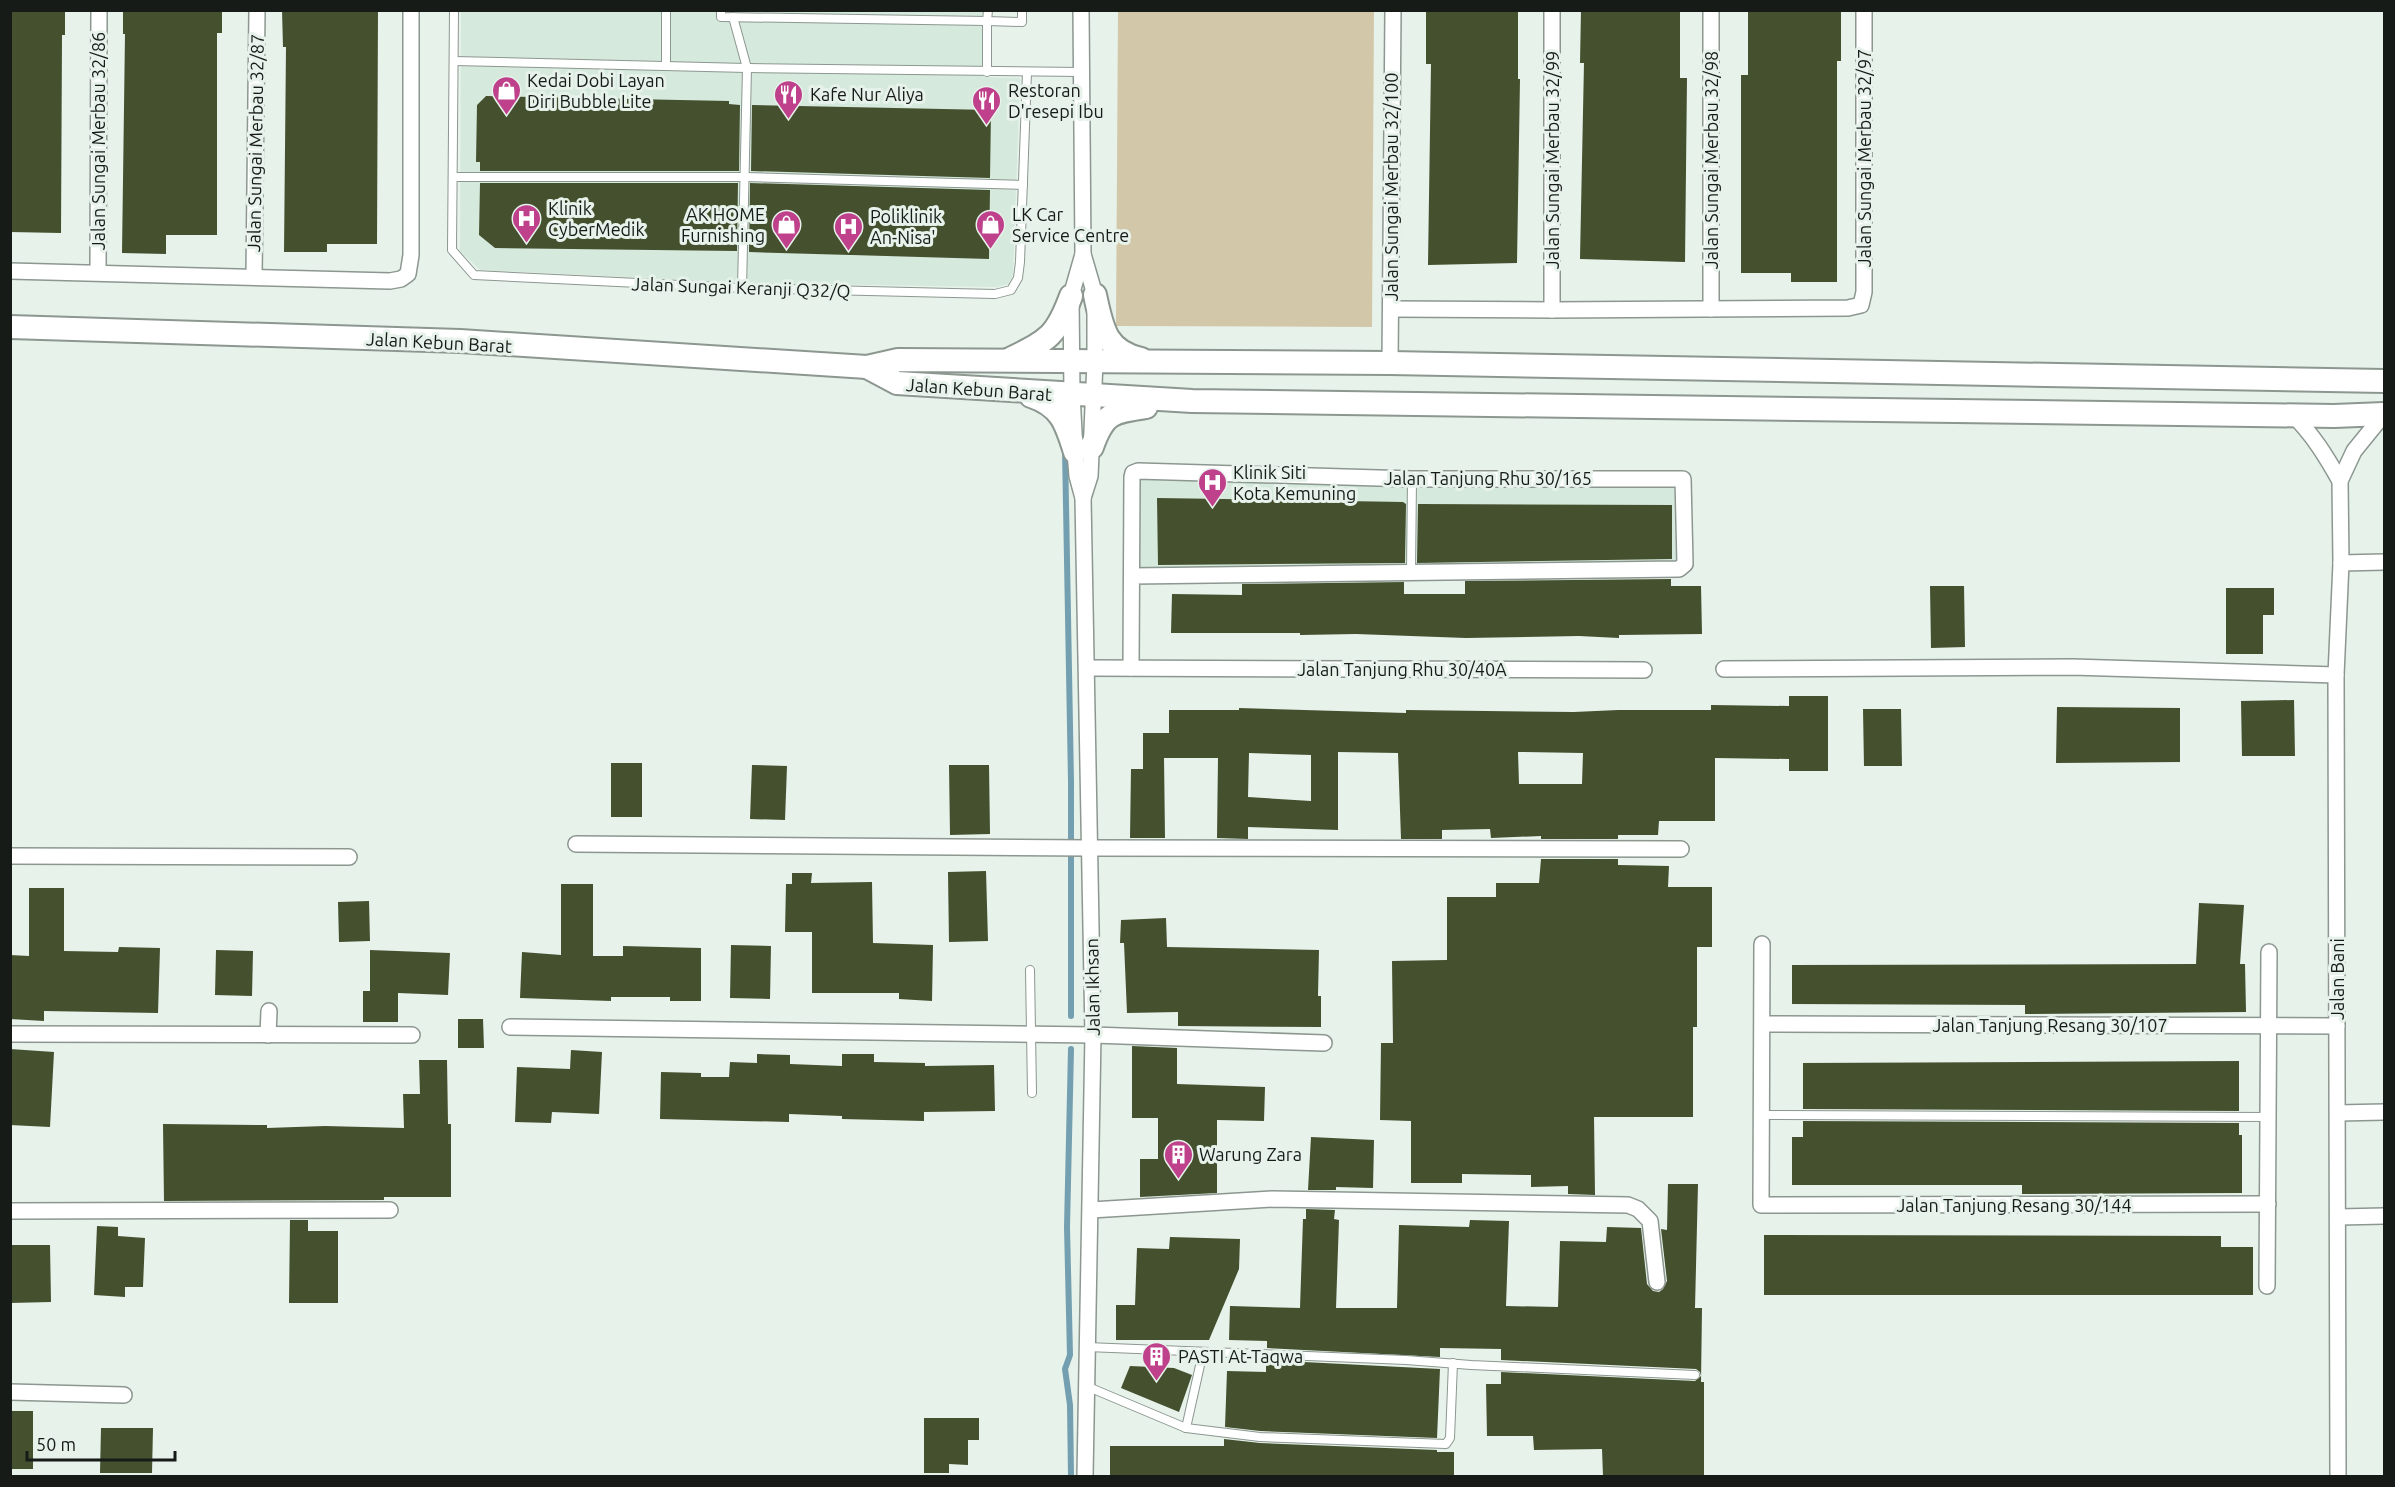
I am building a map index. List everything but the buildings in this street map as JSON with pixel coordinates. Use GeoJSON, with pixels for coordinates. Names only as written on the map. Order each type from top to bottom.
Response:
{"type":"FeatureCollection","features":[{"type":"Feature","properties":{"kind":"main road"},"geometry":{"type":"LineString","coordinates":[[1095,295],[1100,318],[1113,346],[1127,356],[1157,362],[1390,363],[2385,381]]}},
{"type":"Feature","properties":{"kind":"main road"},"geometry":{"type":"LineString","coordinates":[[1006,361],[1047,339],[1062,320],[1071,296]]}},
{"type":"Feature","properties":{"kind":"main road","name":"Jalan Kebun Barat"},"geometry":{"type":"LineString","coordinates":[[10,327],[460,341],[867,367],[898,360],[1157,362]]}},
{"type":"Feature","properties":{"kind":"main road","name":"Jalan Kebun Barat"},"geometry":{"type":"LineString","coordinates":[[867,367],[897,383],[1192,401]]}},
{"type":"Feature","properties":{"kind":"main road"},"geometry":{"type":"LineString","coordinates":[[991,390],[1032,396],[1048,403],[1058,411],[1083,450],[1102,422],[1114,413],[1192,401],[2293,415],[2384,414]]}},
{"type":"Feature","properties":{"kind":"street","name":"Jalan Sungai Merbau 32/86"},"geometry":{"type":"LineString","coordinates":[[98,272],[99,10]]}},
{"type":"Feature","properties":{"kind":"street","name":"Jalan Sungai Merbau 32/87"},"geometry":{"type":"LineString","coordinates":[[254,276],[257,10]]}},
{"type":"Feature","properties":{"kind":"street"},"geometry":{"type":"LineString","coordinates":[[10,271],[401,279],[408,274],[411,255],[411,10]]}},
{"type":"Feature","properties":{"kind":"street"},"geometry":{"type":"LineString","coordinates":[[1081,10],[1083,254]]}},
{"type":"Feature","properties":{"kind":"street","name":"Jalan Sungai Merbau 32/100"},"geometry":{"type":"LineString","coordinates":[[1390,363],[1393,10]]}},
{"type":"Feature","properties":{"kind":"street","name":"Jalan Sungai Merbau 32/99"},"geometry":{"type":"LineString","coordinates":[[1552,10],[1552,310]]}},
{"type":"Feature","properties":{"kind":"street","name":"Jalan Sungai Merbau 32/98"},"geometry":{"type":"LineString","coordinates":[[1710,10],[1711,309]]}},
{"type":"Feature","properties":{"kind":"street","name":"Jalan Sungai Merbau 32/97"},"geometry":{"type":"LineString","coordinates":[[1711,309],[1848,308],[1861,305],[1864,292],[1864,10]]}},
{"type":"Feature","properties":{"kind":"street","name":"Jalan Ikhsan"},"geometry":{"type":"LineString","coordinates":[[1083,254],[1095,295],[1095,396],[1083,450]]}},
{"type":"Feature","properties":{"kind":"street","name":"Jalan Ikhsan"},"geometry":{"type":"LineString","coordinates":[[1083,254],[1071,296],[1071,361],[1072,394],[1090,476],[1083,498],[1087,668],[1083,848],[1093,1035],[1085,1476]]}},
{"type":"Feature","properties":{"kind":"street"},"geometry":{"type":"LineString","coordinates":[[1391,309],[1711,309]]}},
{"type":"Feature","properties":{"kind":"street"},"geometry":{"type":"LineString","coordinates":[[2340,481],[2354,451],[2366,433],[2384,414]]}},
{"type":"Feature","properties":{"kind":"street"},"geometry":{"type":"LineString","coordinates":[[2293,415],[2312,434],[2340,481]]}},
{"type":"Feature","properties":{"kind":"street","name":"Jalan Tanjung Rhu 30/165"},"geometry":{"type":"LineString","coordinates":[[1132,576],[1132,477],[1133,472],[1138,471],[1412,479],[1683,479],[1685,564],[1679,569],[1411,572]]}},
{"type":"Feature","properties":{"kind":"street","name":"Jalan Bani"},"geometry":{"type":"LineString","coordinates":[[2338,1476],[2336,675],[2341,562],[2340,481]]}},
{"type":"Feature","properties":{"kind":"street"},"geometry":{"type":"LineString","coordinates":[[2341,562],[2385,562]]}},
{"type":"Feature","properties":{"kind":"street"},"geometry":{"type":"LineString","coordinates":[[1131,668],[1132,576],[1411,572]]}},
{"type":"Feature","properties":{"kind":"street"},"geometry":{"type":"LineString","coordinates":[[1724,669],[2072,667],[2336,675]]}},
{"type":"Feature","properties":{"kind":"street","name":"Jalan Tanjung Rhu 30/40A"},"geometry":{"type":"LineString","coordinates":[[1087,668],[1644,670]]}},
{"type":"Feature","properties":{"kind":"street"},"geometry":{"type":"LineString","coordinates":[[576,844],[1057,848],[1681,849]]}},
{"type":"Feature","properties":{"kind":"street"},"geometry":{"type":"LineString","coordinates":[[10,856],[349,857]]}},
{"type":"Feature","properties":{"kind":"street"},"geometry":{"type":"LineString","coordinates":[[1760,1115],[1763,1024],[1762,944]]}},
{"type":"Feature","properties":{"kind":"street"},"geometry":{"type":"LineString","coordinates":[[2267,1286],[2269,952]]}},
{"type":"Feature","properties":{"kind":"street"},"geometry":{"type":"LineString","coordinates":[[268,1035],[269,1011]]}},
{"type":"Feature","properties":{"kind":"street","name":"Jalan Tanjung Resang 30/107"},"geometry":{"type":"LineString","coordinates":[[1763,1024],[2337,1026]]}},
{"type":"Feature","properties":{"kind":"street"},"geometry":{"type":"LineString","coordinates":[[510,1027],[1093,1035],[1324,1043]]}},
{"type":"Feature","properties":{"kind":"street"},"geometry":{"type":"LineString","coordinates":[[10,1034],[412,1035]]}},
{"type":"Feature","properties":{"kind":"street"},"geometry":{"type":"LineString","coordinates":[[2338,1113],[2385,1112]]}},
{"type":"Feature","properties":{"kind":"street","name":"Jalan Tanjung Resang 30/144"},"geometry":{"type":"LineString","coordinates":[[1760,1115],[1761,1205],[2268,1204]]}},
{"type":"Feature","properties":{"kind":"street"},"geometry":{"type":"LineString","coordinates":[[1091,1210],[1272,1199],[1628,1205],[1638,1209],[1650,1221],[1657,1282]]}},
{"type":"Feature","properties":{"kind":"street"},"geometry":{"type":"LineString","coordinates":[[10,1211],[390,1210]]}},
{"type":"Feature","properties":{"kind":"street"},"geometry":{"type":"LineString","coordinates":[[2339,1217],[2385,1216]]}},
{"type":"Feature","properties":{"kind":"street"},"geometry":{"type":"LineString","coordinates":[[10,1392],[124,1395]]}},
{"type":"Feature","properties":{"kind":"lane","name":"Jalan Sungai Keranji Q32/Q"},"geometry":{"type":"LineString","coordinates":[[454,10],[452,250],[474,275],[742,288],[995,294],[1011,290],[1017,278],[1020,262],[1028,72]]}},
{"type":"Feature","properties":{"kind":"lane"},"geometry":{"type":"LineString","coordinates":[[666,10],[666,65]]}},
{"type":"Feature","properties":{"kind":"lane"},"geometry":{"type":"LineString","coordinates":[[722,10],[722,17],[1022,22],[1022,10]]}},
{"type":"Feature","properties":{"kind":"lane"},"geometry":{"type":"LineString","coordinates":[[987,10],[987,72]]}},
{"type":"Feature","properties":{"kind":"lane"},"geometry":{"type":"LineString","coordinates":[[733,17],[747,68],[742,288]]}},
{"type":"Feature","properties":{"kind":"lane"},"geometry":{"type":"LineString","coordinates":[[454,61],[747,68],[1081,72]]}},
{"type":"Feature","properties":{"kind":"lane"},"geometry":{"type":"LineString","coordinates":[[453,177],[745,177],[1023,184]]}},
{"type":"Feature","properties":{"kind":"lane"},"geometry":{"type":"LineString","coordinates":[[1411,572],[1412,479]]}},
{"type":"Feature","properties":{"kind":"lane"},"geometry":{"type":"LineString","coordinates":[[1030,970],[1032,1093]]}},
{"type":"Feature","properties":{"kind":"lane"},"geometry":{"type":"LineString","coordinates":[[1760,1115],[2268,1117]]}},
{"type":"Feature","properties":{"kind":"lane"},"geometry":{"type":"LineString","coordinates":[[1087,1347],[1695,1375]]}},
{"type":"Feature","properties":{"kind":"lane"},"geometry":{"type":"LineString","coordinates":[[1186,1428],[1203,1352]]}},
{"type":"Feature","properties":{"kind":"lane"},"geometry":{"type":"LineString","coordinates":[[1086,1386],[1186,1428],[1260,1437],[1446,1444],[1450,1438],[1453,1363]]}},
{"type":"Feature","properties":{"kind":"shaded area"},"geometry":{"type":"Polygon","coordinates":[[[461,11],[983,11],[983,77],[1020,78],[1013,275],[1008,284],[997,287],[747,283],[480,270],[460,251],[461,11]]]}},
{"type":"Feature","properties":{"kind":"shaded area"},"geometry":{"type":"Polygon","coordinates":[[[1118,11],[1374,11],[1372,327],[1116,326],[1118,11]]]}},
{"type":"Feature","properties":{"kind":"shaded area"},"geometry":{"type":"Polygon","coordinates":[[[1140,479],[1403,487],[1674,487],[1676,563],[1140,568],[1140,479]]]}},
{"type":"Feature","properties":{"kind":"waterway"},"geometry":{"type":"LineString","coordinates":[[1065,449],[1071,782],[1071,1016]]}},
{"type":"Feature","properties":{"kind":"waterway"},"geometry":{"type":"LineString","coordinates":[[1071,1049],[1067,1227],[1070,1355],[1065,1369],[1070,1405],[1071,1476]]}},
{"type":"Feature","properties":{"kind":"place","name":"Kedai Dobi Layan Diri Bubble Lite"},"geometry":{"type":"Point","coordinates":[506,116]}},
{"type":"Feature","properties":{"kind":"place","name":"Kafe Nur Aliya"},"geometry":{"type":"Point","coordinates":[789,120]}},
{"type":"Feature","properties":{"kind":"place","name":"Restoran D'resepi Ibu"},"geometry":{"type":"Point","coordinates":[987,126]}},
{"type":"Feature","properties":{"kind":"place","name":"Klinik CyberMedik"},"geometry":{"type":"Point","coordinates":[527,244]}},
{"type":"Feature","properties":{"kind":"place","name":"AK HOME Furnishing"},"geometry":{"type":"Point","coordinates":[786,250]}},
{"type":"Feature","properties":{"kind":"place","name":"LK Car Service Centre"},"geometry":{"type":"Point","coordinates":[991,250]}},
{"type":"Feature","properties":{"kind":"place","name":"Poliklinik An-Nisa'"},"geometry":{"type":"Point","coordinates":[849,252]}},
{"type":"Feature","properties":{"kind":"place","name":"Klinik Siti Kota Kemuning"},"geometry":{"type":"Point","coordinates":[1212,508]}},
{"type":"Feature","properties":{"kind":"place","name":"Warung Zara"},"geometry":{"type":"Point","coordinates":[1178,1180]}},
{"type":"Feature","properties":{"kind":"place","name":"PASTI At-Taqwa"},"geometry":{"type":"Point","coordinates":[1157,1382]}}]}
